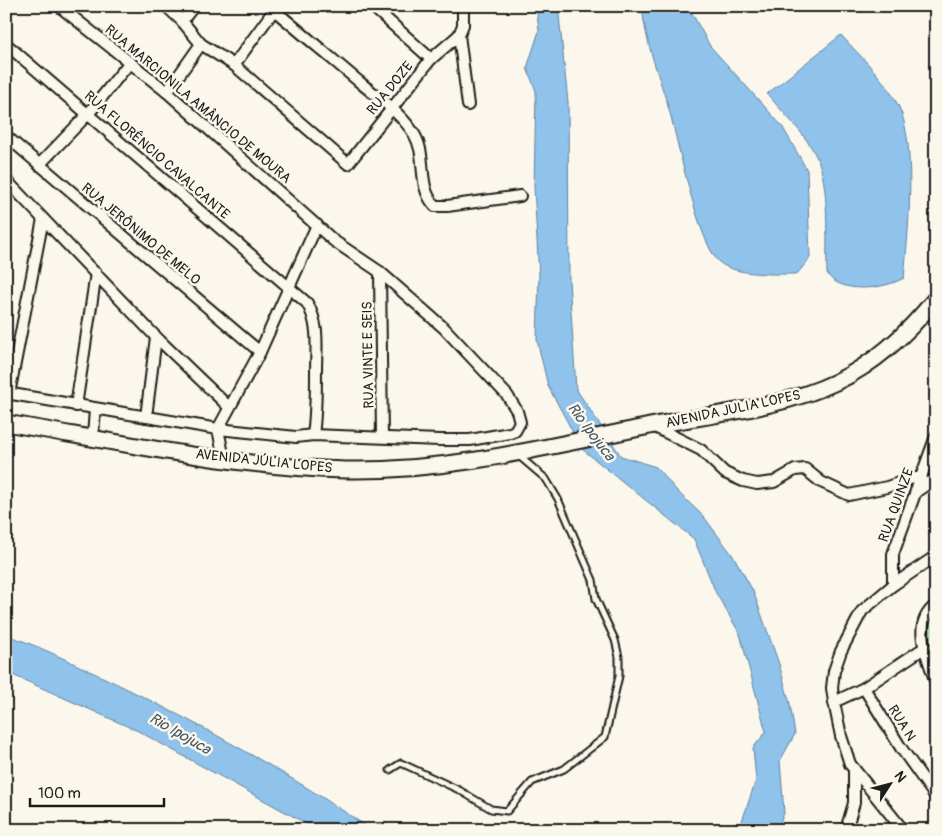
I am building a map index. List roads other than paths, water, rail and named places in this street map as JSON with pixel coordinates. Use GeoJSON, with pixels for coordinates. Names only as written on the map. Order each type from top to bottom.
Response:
{"type":"FeatureCollection","features":[{"type":"Feature","properties":{"kind":"main road","name":"AVENIDA JULIA LOPES"},"geometry":{"type":"LineString","coordinates":[[520,453],[777,402],[837,382],[887,349],[910,328],[936,298]]}},
{"type":"Feature","properties":{"kind":"main road","name":"AVENIDA JÚLIA LOPES"},"geometry":{"type":"LineString","coordinates":[[6,423],[224,459],[279,466],[346,470],[450,464],[520,453]]}},
{"type":"Feature","properties":{"kind":"street","name":"RUA MARCIONILA AMÂNCIO DE MOURA"},"geometry":{"type":"LineString","coordinates":[[59,6],[167,92],[334,241],[380,272],[444,328],[507,395],[517,411],[520,422],[515,431],[510,433],[470,440],[382,437]]}},
{"type":"Feature","properties":{"kind":"street"},"geometry":{"type":"LineString","coordinates":[[166,6],[182,21],[201,44],[234,65],[275,8],[391,108],[411,130],[418,141],[423,183],[430,200],[435,206],[520,196]]}},
{"type":"Feature","properties":{"kind":"street"},"geometry":{"type":"LineString","coordinates":[[182,21],[194,6]]}},
{"type":"Feature","properties":{"kind":"street"},"geometry":{"type":"LineString","coordinates":[[372,6],[431,59]]}},
{"type":"Feature","properties":{"kind":"street"},"geometry":{"type":"LineString","coordinates":[[463,6],[463,25],[459,35],[468,105]]}},
{"type":"Feature","properties":{"kind":"street","name":"RUA DOZE"},"geometry":{"type":"LineString","coordinates":[[234,65],[348,164],[431,59],[459,35]]}},
{"type":"Feature","properties":{"kind":"street","name":"RUA FLORÊNCIO CAVALCANTE"},"geometry":{"type":"LineString","coordinates":[[6,44],[89,113],[307,303],[316,326],[317,398],[313,435]]}},
{"type":"Feature","properties":{"kind":"street"},"geometry":{"type":"LineString","coordinates":[[167,92],[201,44]]}},
{"type":"Feature","properties":{"kind":"street"},"geometry":{"type":"LineString","coordinates":[[39,165],[89,113],[130,62]]}},
{"type":"Feature","properties":{"kind":"street","name":"RUA JERÔNIMO DE MELO"},"geometry":{"type":"LineString","coordinates":[[6,136],[260,352]]}},
{"type":"Feature","properties":{"kind":"street"},"geometry":{"type":"LineString","coordinates":[[6,180],[156,337],[229,407]]}},
{"type":"Feature","properties":{"kind":"street"},"geometry":{"type":"LineString","coordinates":[[43,219],[8,394],[218,429],[296,437],[313,435],[382,437]]}},
{"type":"Feature","properties":{"kind":"street"},"geometry":{"type":"LineString","coordinates":[[224,459],[218,429],[260,352],[317,225]]}},
{"type":"Feature","properties":{"kind":"street","name":"RUA VINTE E SEIS"},"geometry":{"type":"LineString","coordinates":[[380,272],[382,437]]}},
{"type":"Feature","properties":{"kind":"street"},"geometry":{"type":"LineString","coordinates":[[76,406],[96,273]]}},
{"type":"Feature","properties":{"kind":"street"},"geometry":{"type":"LineString","coordinates":[[146,416],[156,337]]}},
{"type":"Feature","properties":{"kind":"street"},"geometry":{"type":"LineString","coordinates":[[93,438],[95,409]]}},
{"type":"Feature","properties":{"kind":"street"},"geometry":{"type":"LineString","coordinates":[[650,426],[701,450],[725,473],[757,484],[774,482],[795,470],[805,470],[821,482],[849,495],[887,487],[913,478],[921,478]]}},
{"type":"Feature","properties":{"kind":"street","name":"RUA QUINZE"},"geometry":{"type":"LineString","coordinates":[[893,585],[893,554],[936,436]]}},
{"type":"Feature","properties":{"kind":"street"},"geometry":{"type":"LineString","coordinates":[[917,491],[936,478]]}},
{"type":"Feature","properties":{"kind":"street"},"geometry":{"type":"LineString","coordinates":[[903,830],[854,769],[844,749],[832,688],[834,671],[855,622],[862,611],[893,585],[936,556]]}},
{"type":"Feature","properties":{"kind":"street"},"geometry":{"type":"LineString","coordinates":[[936,605],[924,619],[921,631],[924,648],[936,684]]}},
{"type":"Feature","properties":{"kind":"street"},"geometry":{"type":"LineString","coordinates":[[834,702],[864,688],[924,648]]}},
{"type":"Feature","properties":{"kind":"street","name":"RUA N"},"geometry":{"type":"LineString","coordinates":[[864,688],[901,748],[936,797]]}},
{"type":"Feature","properties":{"kind":"street"},"geometry":{"type":"LineString","coordinates":[[846,830],[854,803],[854,769]]}},
{"type":"Feature","properties":{"kind":"lane"},"geometry":{"type":"LineString","coordinates":[[390,770],[401,762],[459,790],[491,809],[507,811],[532,782],[564,769],[605,737],[618,676],[619,657],[615,640],[596,599],[593,580],[558,499],[546,479],[520,453]]}},
{"type":"Feature","properties":{"kind":"water","name":"Rio Ipojuca"},"geometry":{"type":"Polygon","coordinates":[[[536,6],[558,6],[568,102],[569,280],[576,389],[621,456],[656,467],[704,517],[734,557],[753,591],[779,664],[790,704],[795,734],[780,761],[784,813],[777,830],[739,830],[756,780],[753,748],[766,732],[740,634],[716,593],[694,539],[582,449],[548,386],[537,340],[539,276],[534,186],[536,91],[527,68],[539,31],[536,6]]]}},
{"type":"Feature","properties":{"kind":"water"},"geometry":{"type":"Polygon","coordinates":[[[642,6],[688,6],[710,46],[782,126],[807,170],[810,258],[797,274],[767,274],[735,270],[719,262],[711,252],[690,192],[670,113],[650,47],[642,6]]]}},
{"type":"Feature","properties":{"kind":"water"},"geometry":{"type":"Polygon","coordinates":[[[841,35],[873,69],[894,97],[905,124],[908,144],[910,191],[904,278],[875,287],[864,288],[843,285],[834,281],[827,274],[826,198],[821,169],[807,141],[767,94],[841,35]]]}},
{"type":"Feature","properties":{"kind":"water","name":"Rio Ipojuca"},"geometry":{"type":"Polygon","coordinates":[[[6,635],[111,681],[211,732],[309,789],[372,830],[318,830],[138,731],[6,672],[6,635]]]}}]}
